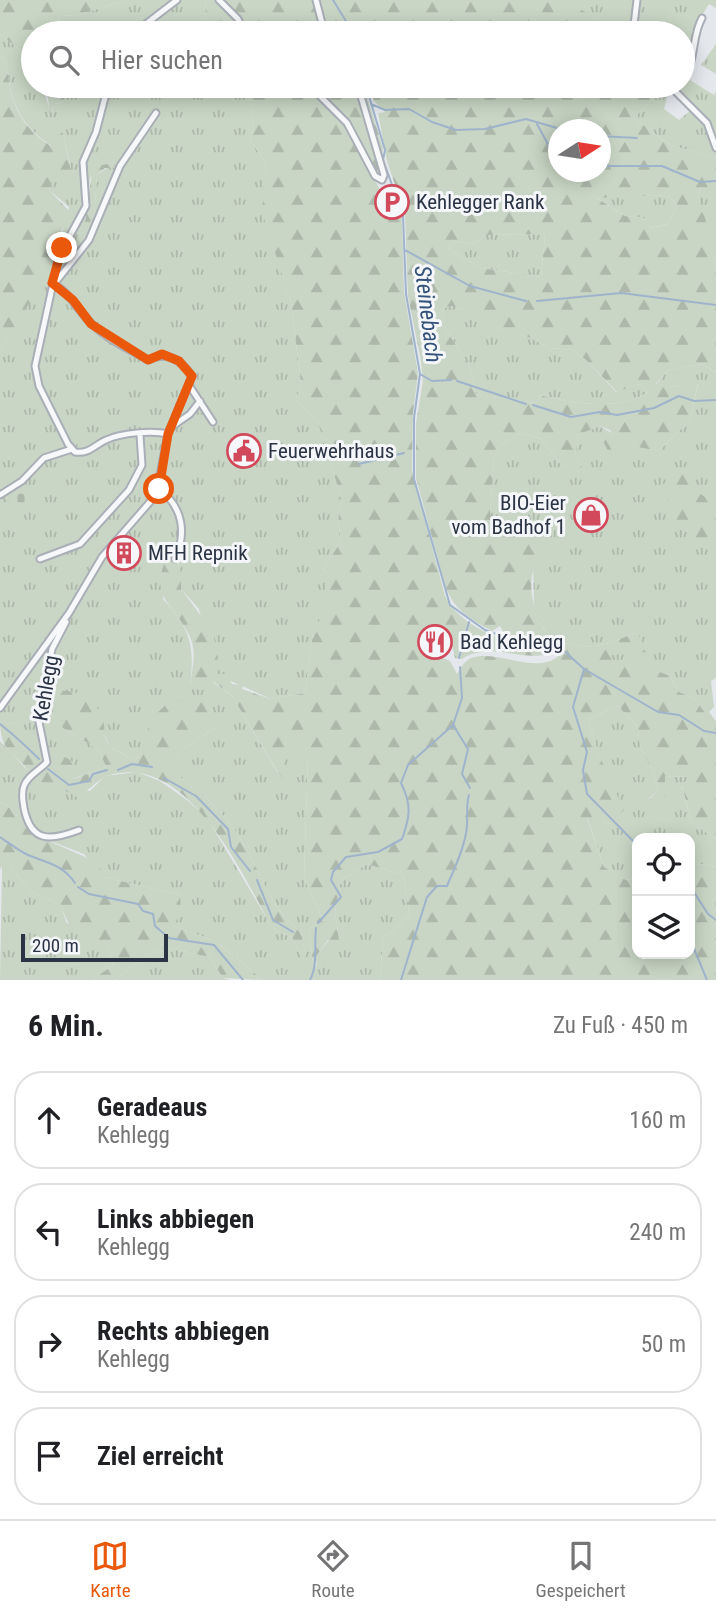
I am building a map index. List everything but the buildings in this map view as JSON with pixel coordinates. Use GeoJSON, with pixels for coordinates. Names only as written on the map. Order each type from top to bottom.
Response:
{"type":"FeatureCollection","features":[{"type":"Feature","properties":{"kind":"street"},"geometry":{"type":"LineString","coordinates":[[150,21],[177,0]]}},
{"type":"Feature","properties":{"kind":"street"},"geometry":{"type":"LineString","coordinates":[[219,0],[239,21]]}},
{"type":"Feature","properties":{"kind":"street"},"geometry":{"type":"LineString","coordinates":[[316,0],[323,21]]}},
{"type":"Feature","properties":{"kind":"street"},"geometry":{"type":"LineString","coordinates":[[634,21],[637,0]]}},
{"type":"Feature","properties":{"kind":"street"},"geometry":{"type":"LineString","coordinates":[[695,31],[702,18]]}},
{"type":"Feature","properties":{"kind":"street"},"geometry":{"type":"LineString","coordinates":[[72,449],[36,376],[62,248],[86,206],[83,162],[96,132],[105,98]]}},
{"type":"Feature","properties":{"kind":"street"},"geometry":{"type":"LineString","coordinates":[[322,98],[347,123],[375,176],[382,180],[384,175],[362,98]]}},
{"type":"Feature","properties":{"kind":"street"},"geometry":{"type":"LineString","coordinates":[[683,98],[707,123],[716,148]]}},
{"type":"Feature","properties":{"kind":"street"},"geometry":{"type":"LineString","coordinates":[[54,283],[89,240],[120,166],[156,113]]}},
{"type":"Feature","properties":{"kind":"street"},"geometry":{"type":"LineString","coordinates":[[54,283],[73,300],[91,324],[116,341],[148,360],[162,354],[179,361],[192,376],[189,385],[214,422]]}},
{"type":"Feature","properties":{"kind":"street","name":"Kehlegg"},"geometry":{"type":"LineString","coordinates":[[79,830],[52,838],[42,836],[28,824],[22,799],[26,781],[47,762],[40,740],[39,722],[48,698],[47,674],[52,649],[69,613],[102,557],[152,501],[159,489],[169,431],[189,385]]}},
{"type":"Feature","properties":{"kind":"street"},"geometry":{"type":"LineString","coordinates":[[0,495],[22,481],[44,458],[72,449],[87,452],[106,440],[169,431],[190,414],[200,401]]}},
{"type":"Feature","properties":{"kind":"street"},"geometry":{"type":"LineString","coordinates":[[40,559],[80,544],[130,490],[142,465],[140,435]]}},
{"type":"Feature","properties":{"kind":"street"},"geometry":{"type":"LineString","coordinates":[[159,489],[181,520],[184,531],[175,559]]}},
{"type":"Feature","properties":{"kind":"street","name":"Kehlegg"},"geometry":{"type":"LineString","coordinates":[[0,708],[69,613]]}},
{"type":"Feature","properties":{"kind":"green space"},"geometry":{"type":"Polygon","coordinates":[[[0,0],[126,0],[75,16],[61,15],[58,21],[21,21],[21,61],[14,64],[19,49],[0,34],[0,0]]]}},
{"type":"Feature","properties":{"kind":"green space"},"geometry":{"type":"Polygon","coordinates":[[[126,0],[206,0],[205,21],[58,21],[61,15],[75,16],[126,0]]]}},
{"type":"Feature","properties":{"kind":"green space"},"geometry":{"type":"Polygon","coordinates":[[[206,0],[217,0],[234,21],[205,21],[206,0]]]}},
{"type":"Feature","properties":{"kind":"green space"},"geometry":{"type":"Polygon","coordinates":[[[225,0],[576,0],[575,6],[600,21],[240,21],[225,0]]]}},
{"type":"Feature","properties":{"kind":"green space"},"geometry":{"type":"Polygon","coordinates":[[[576,0],[716,0],[716,8],[709,4],[695,27],[695,21],[600,21],[574,6],[576,0]]]}},
{"type":"Feature","properties":{"kind":"green space"},"geometry":{"type":"Polygon","coordinates":[[[0,34],[19,49],[15,63],[21,60],[21,98],[46,98],[51,113],[55,104],[63,102],[64,98],[250,98],[253,112],[250,140],[266,163],[263,212],[291,302],[301,384],[296,400],[318,423],[341,497],[338,521],[341,541],[323,570],[330,574],[325,612],[313,632],[305,693],[271,699],[215,674],[199,609],[181,589],[178,555],[180,531],[173,558],[168,556],[163,599],[180,620],[189,639],[192,660],[190,686],[213,682],[232,696],[281,778],[286,738],[308,755],[304,878],[321,916],[309,931],[314,971],[317,965],[315,958],[329,940],[339,940],[335,912],[341,880],[367,864],[403,875],[410,915],[383,939],[380,980],[263,980],[215,941],[173,926],[180,895],[104,877],[84,854],[35,835],[10,808],[0,802],[0,741],[29,772],[32,784],[90,791],[105,776],[137,772],[160,781],[207,818],[269,922],[278,932],[292,937],[308,968],[301,932],[273,900],[226,818],[189,784],[169,770],[178,753],[217,726],[192,700],[178,696],[167,704],[155,719],[135,761],[109,746],[104,733],[54,690],[41,701],[63,728],[99,750],[106,767],[72,779],[72,762],[13,723],[0,721],[0,350],[55,261],[69,207],[49,190],[52,179],[70,180],[71,168],[63,133],[52,146],[40,138],[24,120],[14,100],[6,62],[0,57],[0,34]],[[115,162],[99,166],[90,178],[85,220],[94,219],[97,175],[115,162]]]}},
{"type":"Feature","properties":{"kind":"green space"},"geometry":{"type":"Polygon","coordinates":[[[716,44],[716,74],[701,65],[716,44]]]}},
{"type":"Feature","properties":{"kind":"green space"},"geometry":{"type":"Polygon","coordinates":[[[0,57],[6,62],[13,100],[30,129],[51,146],[56,131],[63,133],[71,180],[52,180],[49,190],[73,215],[61,231],[56,261],[0,350],[0,57]]]}},
{"type":"Feature","properties":{"kind":"green space"},"geometry":{"type":"Polygon","coordinates":[[[695,83],[714,95],[716,92],[716,158],[670,145],[634,118],[653,98],[667,98],[664,109],[679,120],[691,110],[678,98],[695,98],[695,83]]]}},
{"type":"Feature","properties":{"kind":"green space"},"geometry":{"type":"Polygon","coordinates":[[[48,98],[64,98],[63,102],[55,104],[50,115],[48,98]]]}},
{"type":"Feature","properties":{"kind":"green space"},"geometry":{"type":"Polygon","coordinates":[[[250,98],[318,98],[348,129],[385,199],[391,200],[389,183],[402,219],[404,292],[418,373],[413,413],[412,470],[445,596],[460,616],[494,636],[535,648],[558,651],[533,656],[485,651],[462,659],[455,658],[453,648],[436,628],[419,635],[421,650],[450,661],[457,674],[469,659],[482,656],[531,663],[553,660],[562,652],[572,657],[564,652],[556,649],[514,640],[505,634],[500,626],[492,631],[484,627],[458,608],[445,586],[416,478],[416,423],[423,381],[408,296],[405,215],[387,161],[378,113],[385,112],[373,98],[653,98],[634,118],[670,145],[716,158],[716,188],[701,188],[697,197],[704,214],[716,266],[716,372],[701,364],[667,371],[656,384],[675,387],[698,383],[690,420],[659,451],[637,447],[619,459],[607,449],[603,441],[614,437],[610,430],[599,426],[578,435],[575,456],[587,475],[562,466],[541,439],[520,433],[500,445],[494,459],[490,514],[545,544],[534,569],[532,591],[533,603],[548,638],[574,645],[593,646],[637,632],[647,652],[612,655],[612,666],[633,661],[670,676],[679,692],[694,698],[706,714],[709,712],[716,721],[716,839],[691,822],[682,785],[689,777],[665,776],[665,804],[656,806],[647,801],[658,791],[656,781],[643,753],[638,727],[618,706],[588,719],[599,755],[624,810],[611,824],[587,819],[604,867],[626,880],[632,878],[632,959],[695,959],[695,865],[709,864],[716,869],[716,980],[380,980],[383,939],[410,915],[403,875],[367,864],[341,880],[335,912],[339,940],[328,940],[315,958],[317,973],[314,971],[309,931],[321,916],[304,878],[308,755],[286,739],[282,779],[232,696],[214,682],[201,691],[190,686],[192,643],[184,625],[165,599],[160,581],[168,555],[173,558],[175,553],[178,518],[182,528],[175,557],[181,572],[181,589],[213,632],[218,657],[215,674],[227,674],[232,684],[243,685],[242,689],[271,699],[305,693],[313,632],[325,611],[325,583],[330,574],[323,570],[341,541],[338,521],[341,497],[318,423],[296,400],[301,384],[291,302],[262,212],[266,163],[250,140],[253,112],[250,98]],[[668,195],[597,198],[625,216],[644,218],[650,228],[668,224],[677,205],[668,195]],[[545,234],[485,235],[476,244],[451,241],[448,249],[481,268],[541,277],[545,234]],[[451,306],[442,309],[446,330],[469,365],[476,395],[537,403],[540,395],[581,403],[610,404],[636,398],[648,392],[639,384],[617,392],[586,360],[572,350],[549,348],[531,338],[476,321],[464,310],[451,306]]]}},
{"type":"Feature","properties":{"kind":"green space"},"geometry":{"type":"Polygon","coordinates":[[[326,98],[368,98],[383,148],[380,174],[375,171],[356,131],[326,98]]]}},
{"type":"Feature","properties":{"kind":"green space"},"geometry":{"type":"Polygon","coordinates":[[[115,162],[114,168],[105,168],[97,175],[94,219],[85,223],[92,171],[98,166],[115,162]]]}},
{"type":"Feature","properties":{"kind":"green space"},"geometry":{"type":"Polygon","coordinates":[[[714,186],[716,266],[697,197],[701,188],[714,186]]]}},
{"type":"Feature","properties":{"kind":"green space"},"geometry":{"type":"Polygon","coordinates":[[[668,195],[677,205],[668,224],[649,228],[644,218],[625,216],[596,197],[668,195]]]}},
{"type":"Feature","properties":{"kind":"green space"},"geometry":{"type":"Polygon","coordinates":[[[545,234],[541,277],[481,268],[448,249],[451,241],[476,244],[485,235],[545,234]]]}},
{"type":"Feature","properties":{"kind":"green space"},"geometry":{"type":"Polygon","coordinates":[[[451,306],[464,310],[477,321],[531,338],[549,348],[572,350],[586,360],[616,392],[639,384],[648,392],[636,398],[610,404],[581,403],[540,395],[537,403],[476,395],[469,365],[446,330],[442,309],[451,306]]]}},
{"type":"Feature","properties":{"kind":"green space"},"geometry":{"type":"Polygon","coordinates":[[[701,364],[716,372],[716,678],[711,681],[714,707],[706,715],[694,698],[679,692],[670,676],[633,662],[612,667],[612,655],[637,632],[593,646],[574,645],[548,638],[534,610],[533,562],[490,514],[494,459],[500,445],[520,433],[541,439],[562,466],[586,474],[575,456],[578,435],[599,426],[637,447],[659,451],[690,420],[698,384],[674,387],[656,385],[667,371],[701,364]]]}},
{"type":"Feature","properties":{"kind":"green space"},"geometry":{"type":"Polygon","coordinates":[[[683,474],[700,494],[716,503],[716,539],[691,552],[689,533],[674,518],[663,484],[683,474]]]}},
{"type":"Feature","properties":{"kind":"green space"},"geometry":{"type":"Polygon","coordinates":[[[17,488],[23,493],[26,491],[32,503],[18,515],[5,497],[17,488]]]}},
{"type":"Feature","properties":{"kind":"green space"},"geometry":{"type":"Polygon","coordinates":[[[54,690],[79,694],[92,702],[102,716],[108,744],[135,761],[152,720],[170,702],[178,696],[207,704],[217,726],[178,753],[170,770],[208,800],[233,828],[273,900],[301,932],[309,971],[292,937],[278,932],[269,922],[226,846],[206,819],[185,797],[161,780],[135,773],[107,776],[77,797],[62,789],[52,799],[33,791],[27,769],[5,745],[0,721],[13,723],[73,762],[73,779],[106,767],[99,750],[63,728],[40,701],[54,690]]]}},
{"type":"Feature","properties":{"kind":"green space"},"geometry":{"type":"Polygon","coordinates":[[[618,706],[638,727],[643,753],[653,772],[658,791],[647,800],[656,806],[665,776],[690,777],[682,786],[691,822],[716,839],[716,869],[709,864],[695,865],[695,833],[632,833],[632,878],[626,880],[604,867],[587,818],[611,824],[599,755],[588,719],[618,706]]]}},
{"type":"Feature","properties":{"kind":"green space"},"geometry":{"type":"Polygon","coordinates":[[[0,802],[10,808],[35,835],[97,862],[104,877],[180,895],[181,913],[173,926],[215,941],[263,980],[223,978],[209,957],[165,947],[143,958],[115,980],[92,980],[113,965],[107,947],[90,943],[77,934],[61,905],[30,891],[10,866],[2,866],[0,870],[0,802]]]}},
{"type":"Feature","properties":{"kind":"green space"},"geometry":{"type":"Polygon","coordinates":[[[2,866],[10,866],[30,891],[61,905],[66,922],[107,947],[113,965],[92,980],[0,980],[2,866]]]}},
{"type":"Feature","properties":{"kind":"green space"},"geometry":{"type":"Polygon","coordinates":[[[165,947],[209,957],[223,978],[230,980],[115,980],[143,958],[165,947]]]}},
{"type":"Feature","properties":{"kind":"waterway","name":"Steinebach"},"geometry":{"type":"LineString","coordinates":[[333,0],[346,21]]}},
{"type":"Feature","properties":{"kind":"waterway","name":"Steinebach"},"geometry":{"type":"LineString","coordinates":[[370,98],[385,150],[383,160],[403,215],[406,294],[420,374],[414,418],[414,479],[450,605],[485,630],[526,645],[562,649],[584,669],[658,712],[679,715],[704,731],[716,733]]}},
{"type":"Feature","properties":{"kind":"waterway"},"geometry":{"type":"LineString","coordinates":[[371,104],[385,110],[409,109],[432,122],[456,130],[485,129],[526,119],[548,125]]}},
{"type":"Feature","properties":{"kind":"waterway"},"geometry":{"type":"LineString","coordinates":[[537,124],[548,144]]}},
{"type":"Feature","properties":{"kind":"waterway"},"geometry":{"type":"LineString","coordinates":[[611,137],[637,138]]}},
{"type":"Feature","properties":{"kind":"waterway"},"geometry":{"type":"LineString","coordinates":[[611,166],[662,166],[700,182],[716,181]]}},
{"type":"Feature","properties":{"kind":"waterway"},"geometry":{"type":"LineString","coordinates":[[405,250],[470,286],[526,301]]}},
{"type":"Feature","properties":{"kind":"waterway"},"geometry":{"type":"LineString","coordinates":[[537,301],[621,293],[716,305]]}},
{"type":"Feature","properties":{"kind":"waterway"},"geometry":{"type":"LineString","coordinates":[[420,374],[432,381],[451,380]]}},
{"type":"Feature","properties":{"kind":"waterway"},"geometry":{"type":"LineString","coordinates":[[457,381],[526,404]]}},
{"type":"Feature","properties":{"kind":"waterway"},"geometry":{"type":"LineString","coordinates":[[533,405],[571,417],[600,412],[617,415],[654,408],[679,396],[694,401],[716,400]]}},
{"type":"Feature","properties":{"kind":"waterway"},"geometry":{"type":"LineString","coordinates":[[359,464],[404,453]]}},
{"type":"Feature","properties":{"kind":"waterway"},"geometry":{"type":"LineString","coordinates":[[459,658],[469,622]]}},
{"type":"Feature","properties":{"kind":"waterway"},"geometry":{"type":"LineString","coordinates":[[460,667],[462,698],[453,725],[468,749],[462,774],[470,788]]}},
{"type":"Feature","properties":{"kind":"waterway","name":"Steinebach"},"geometry":{"type":"LineString","coordinates":[[584,669],[573,707],[587,752],[583,770],[587,794],[632,840]]}},
{"type":"Feature","properties":{"kind":"waterway"},"geometry":{"type":"LineString","coordinates":[[0,724],[39,759]]}},
{"type":"Feature","properties":{"kind":"waterway"},"geometry":{"type":"LineString","coordinates":[[318,923],[341,897],[331,880],[333,872],[346,857],[378,852],[402,839],[409,811],[401,783],[408,765],[453,725]]}},
{"type":"Feature","properties":{"kind":"waterway"},"geometry":{"type":"LineString","coordinates":[[118,770],[132,764],[152,767]]}},
{"type":"Feature","properties":{"kind":"waterway"},"geometry":{"type":"LineString","coordinates":[[48,769],[69,785],[89,781],[93,774],[107,770]]}},
{"type":"Feature","properties":{"kind":"waterway"},"geometry":{"type":"LineString","coordinates":[[164,778],[196,796],[228,829],[231,847],[250,871]]}},
{"type":"Feature","properties":{"kind":"waterway"},"geometry":{"type":"LineString","coordinates":[[401,980],[427,897],[437,886],[447,886],[461,854],[467,828],[469,795]]}},
{"type":"Feature","properties":{"kind":"waterway"},"geometry":{"type":"LineString","coordinates":[[0,837],[25,853],[59,868],[75,883]]}},
{"type":"Feature","properties":{"kind":"waterway"},"geometry":{"type":"LineString","coordinates":[[257,880],[273,920],[293,932]]}},
{"type":"Feature","properties":{"kind":"waterway"},"geometry":{"type":"LineString","coordinates":[[78,887],[89,894],[138,904],[143,911],[153,914],[155,926],[169,938],[214,945],[243,980]]}},
{"type":"Feature","properties":{"kind":"waterway","name":"Steinebach"},"geometry":{"type":"LineString","coordinates":[[695,894],[708,914],[716,920]]}},
{"type":"Feature","properties":{"kind":"waterway"},"geometry":{"type":"LineString","coordinates":[[310,980],[315,962],[316,928]]}},
{"type":"Feature","properties":{"kind":"waterway"},"geometry":{"type":"LineString","coordinates":[[695,951],[707,980]]}},
{"type":"Feature","properties":{"kind":"place","name":"Kehlegger Rank"},"geometry":{"type":"Point","coordinates":[392,202]}},
{"type":"Feature","properties":{"kind":"place","name":"Feuerwehrhaus"},"geometry":{"type":"Point","coordinates":[244,451]}},
{"type":"Feature","properties":{"kind":"place","name":"BIO-Eier vom Badhof 1"},"geometry":{"type":"Point","coordinates":[591,515]}},
{"type":"Feature","properties":{"kind":"place","name":"MFH Repnik"},"geometry":{"type":"Point","coordinates":[124,553]}},
{"type":"Feature","properties":{"kind":"place","name":"Bad Kehlegg"},"geometry":{"type":"Point","coordinates":[435,642]}},
{"type":"Feature","properties":{"kind":"route"},"geometry":{"type":"LineString","coordinates":[[62,248],[52,283],[73,300],[91,324],[148,360],[157,355],[168,355],[179,361],[192,376],[168,434],[159,489]]}}]}
